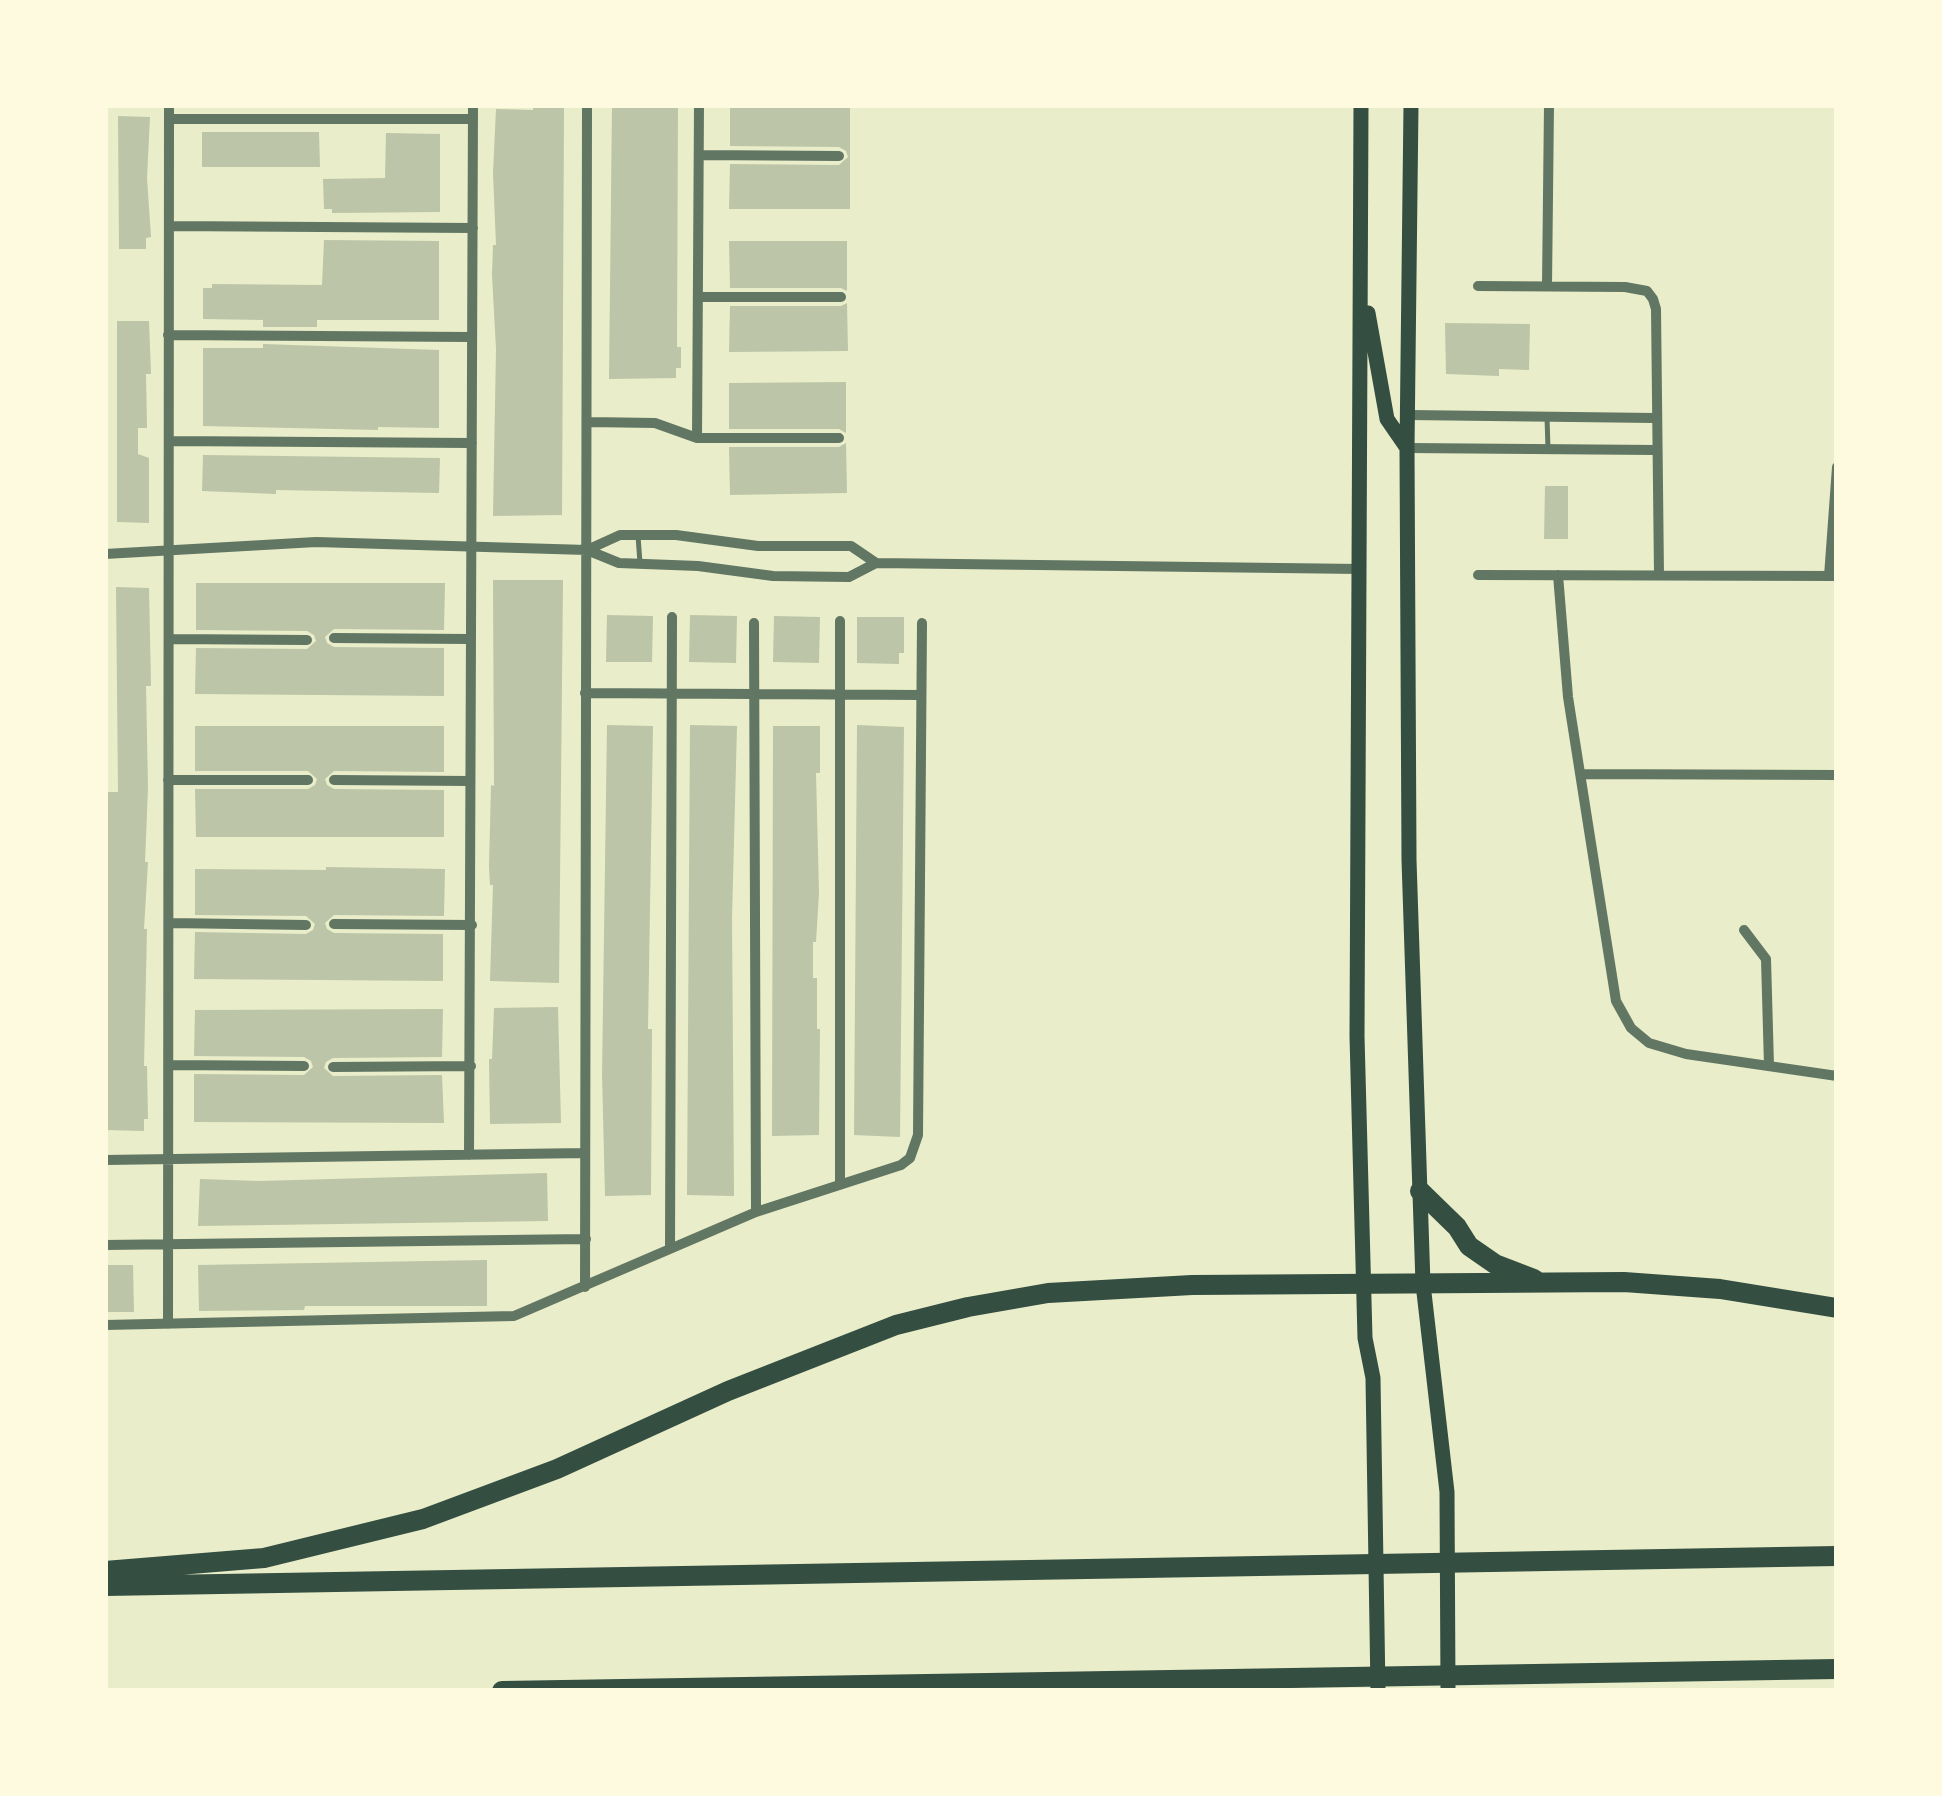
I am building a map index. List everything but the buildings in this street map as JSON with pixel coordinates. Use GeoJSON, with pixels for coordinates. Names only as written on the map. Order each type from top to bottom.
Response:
{"type":"FeatureCollection","features":[{"type":"Feature","properties":{"kind":"highway"},"geometry":{"type":"LineString","coordinates":[[1420,1191],[1457,1226],[1469,1246],[1494,1264],[1546,1283]]}},
{"type":"Feature","properties":{"kind":"highway"},"geometry":{"type":"LineString","coordinates":[[105,1571],[264,1558],[423,1519],[557,1468],[728,1390],[880,1331],[968,1307],[1048,1293],[1117,1287],[1624,1282],[1720,1289],[1837,1308]]}},
{"type":"Feature","properties":{"kind":"highway"},"geometry":{"type":"LineString","coordinates":[[105,1586],[1837,1556]]}},
{"type":"Feature","properties":{"kind":"highway"},"geometry":{"type":"LineString","coordinates":[[502,1691],[1837,1669]]}},
{"type":"Feature","properties":{"kind":"main road"},"geometry":{"type":"LineString","coordinates":[[1361,105],[1357,1036],[1365,1338],[1373,1378],[1378,1691]]}},
{"type":"Feature","properties":{"kind":"main road"},"geometry":{"type":"LineString","coordinates":[[1410,105],[1409,860],[1424,1284],[1447,1492],[1448,1691]]}},
{"type":"Feature","properties":{"kind":"main road"},"geometry":{"type":"LineString","coordinates":[[1361,274],[1387,418],[1408,448]]}},
{"type":"Feature","properties":{"kind":"street"},"geometry":{"type":"LineString","coordinates":[[168,1324],[169,105]]}},
{"type":"Feature","properties":{"kind":"street"},"geometry":{"type":"LineString","coordinates":[[469,1154],[473,105]]}},
{"type":"Feature","properties":{"kind":"street"},"geometry":{"type":"LineString","coordinates":[[585,1287],[587,105]]}},
{"type":"Feature","properties":{"kind":"street"},"geometry":{"type":"LineString","coordinates":[[697,438],[699,105]]}},
{"type":"Feature","properties":{"kind":"street"},"geometry":{"type":"LineString","coordinates":[[1548,105],[1548,286]]}},
{"type":"Feature","properties":{"kind":"street"},"geometry":{"type":"LineString","coordinates":[[169,119],[473,120]]}},
{"type":"Feature","properties":{"kind":"street"},"geometry":{"type":"LineString","coordinates":[[699,155],[839,156]]}},
{"type":"Feature","properties":{"kind":"street"},"geometry":{"type":"LineString","coordinates":[[169,226],[472,228]]}},
{"type":"Feature","properties":{"kind":"street"},"geometry":{"type":"LineString","coordinates":[[1478,286],[1626,287],[1647,291],[1656,309],[1659,575]]}},
{"type":"Feature","properties":{"kind":"street"},"geometry":{"type":"LineString","coordinates":[[699,297],[841,296]]}},
{"type":"Feature","properties":{"kind":"street"},"geometry":{"type":"LineString","coordinates":[[168,335],[471,337]]}},
{"type":"Feature","properties":{"kind":"street"},"geometry":{"type":"LineString","coordinates":[[1408,416],[1655,418]]}},
{"type":"Feature","properties":{"kind":"street"},"geometry":{"type":"LineString","coordinates":[[588,422],[655,423],[697,438],[838,438]]}},
{"type":"Feature","properties":{"kind":"street"},"geometry":{"type":"LineString","coordinates":[[170,441],[472,442]]}},
{"type":"Feature","properties":{"kind":"street"},"geometry":{"type":"LineString","coordinates":[[1408,448],[1656,450]]}},
{"type":"Feature","properties":{"kind":"street"},"geometry":{"type":"LineString","coordinates":[[1478,575],[1833,576],[1837,467]]}},
{"type":"Feature","properties":{"kind":"street"},"geometry":{"type":"LineString","coordinates":[[587,550],[620,535],[686,536],[758,546],[851,546],[876,563]]}},
{"type":"Feature","properties":{"kind":"street"},"geometry":{"type":"LineString","coordinates":[[105,554],[316,542],[587,550],[619,563],[698,566],[760,575],[849,576],[876,563],[1360,569]]}},
{"type":"Feature","properties":{"kind":"street"},"geometry":{"type":"LineString","coordinates":[[1558,575],[1568,698],[1616,1001],[1631,1028],[1649,1044],[1686,1054],[1837,1076]]}},
{"type":"Feature","properties":{"kind":"street"},"geometry":{"type":"LineString","coordinates":[[670,1248],[672,618]]}},
{"type":"Feature","properties":{"kind":"street"},"geometry":{"type":"LineString","coordinates":[[840,620],[840,1185]]}},
{"type":"Feature","properties":{"kind":"street"},"geometry":{"type":"LineString","coordinates":[[105,1325],[514,1316],[756,1212],[901,1165],[910,1158],[918,1135],[922,622]]}},
{"type":"Feature","properties":{"kind":"street"},"geometry":{"type":"LineString","coordinates":[[754,623],[756,1212]]}},
{"type":"Feature","properties":{"kind":"street"},"geometry":{"type":"LineString","coordinates":[[334,638],[469,640]]}},
{"type":"Feature","properties":{"kind":"street"},"geometry":{"type":"LineString","coordinates":[[169,639],[307,640]]}},
{"type":"Feature","properties":{"kind":"street"},"geometry":{"type":"LineString","coordinates":[[585,693],[922,695]]}},
{"type":"Feature","properties":{"kind":"street"},"geometry":{"type":"LineString","coordinates":[[1580,774],[1837,774]]}},
{"type":"Feature","properties":{"kind":"street"},"geometry":{"type":"LineString","coordinates":[[168,780],[308,780]]}},
{"type":"Feature","properties":{"kind":"street"},"geometry":{"type":"LineString","coordinates":[[334,780],[470,782]]}},
{"type":"Feature","properties":{"kind":"street"},"geometry":{"type":"LineString","coordinates":[[169,923],[306,924]]}},
{"type":"Feature","properties":{"kind":"street"},"geometry":{"type":"LineString","coordinates":[[334,924],[472,925]]}},
{"type":"Feature","properties":{"kind":"street"},"geometry":{"type":"LineString","coordinates":[[1744,930],[1766,960],[1768,1066]]}},
{"type":"Feature","properties":{"kind":"street"},"geometry":{"type":"LineString","coordinates":[[169,1065],[304,1066]]}},
{"type":"Feature","properties":{"kind":"street"},"geometry":{"type":"LineString","coordinates":[[333,1068],[470,1066]]}},
{"type":"Feature","properties":{"kind":"street"},"geometry":{"type":"LineString","coordinates":[[105,1160],[585,1153]]}},
{"type":"Feature","properties":{"kind":"street"},"geometry":{"type":"LineString","coordinates":[[105,1245],[586,1239]]}},
{"type":"Feature","properties":{"kind":"lane"},"geometry":{"type":"LineString","coordinates":[[1547,417],[1548,449]]}},
{"type":"Feature","properties":{"kind":"lane"},"geometry":{"type":"LineString","coordinates":[[638,535],[640,563]]}}]}
